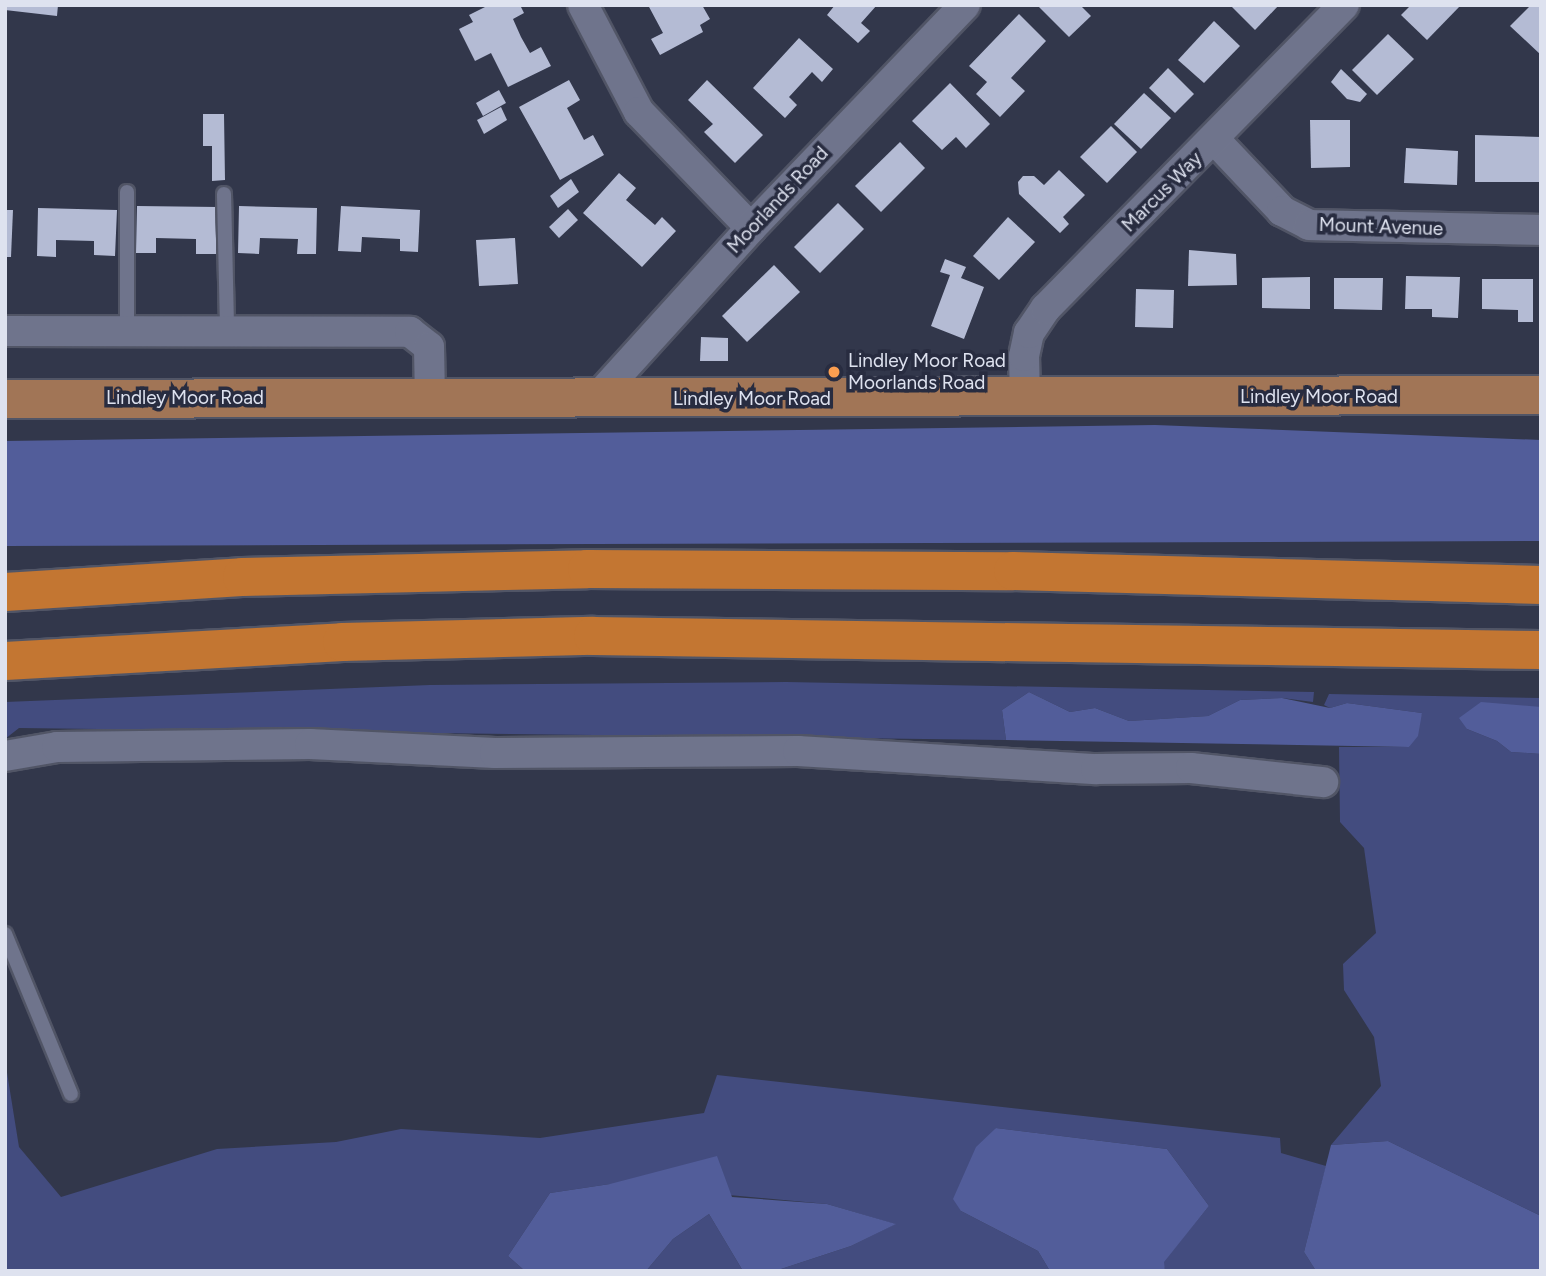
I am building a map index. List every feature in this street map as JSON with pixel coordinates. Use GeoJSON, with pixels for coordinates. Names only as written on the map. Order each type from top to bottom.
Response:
{"type":"FeatureCollection","features":[{"type":"Feature","properties":{"kind":"highway"},"geometry":{"type":"LineString","coordinates":[[5,592],[242,577],[587,569],[1013,571],[1541,585]]}},
{"type":"Feature","properties":{"kind":"highway"},"geometry":{"type":"LineString","coordinates":[[5,661],[342,642],[593,636],[1541,650]]}},
{"type":"Feature","properties":{"kind":"main road","name":"Lindley Moor Road"},"geometry":{"type":"LineString","coordinates":[[5,399],[1024,399],[1541,395]]}},
{"type":"Feature","properties":{"kind":"street"},"geometry":{"type":"LineString","coordinates":[[583,5],[639,112],[751,228]]}},
{"type":"Feature","properties":{"kind":"street","name":"Moorlands Road"},"geometry":{"type":"LineString","coordinates":[[596,399],[751,228],[965,5]]}},
{"type":"Feature","properties":{"kind":"street","name":"Marcus Way"},"geometry":{"type":"LineString","coordinates":[[1024,399],[1029,333],[1046,308],[1344,5]]}},
{"type":"Feature","properties":{"kind":"street","name":"Mount Avenue"},"geometry":{"type":"LineString","coordinates":[[1214,139],[1282,211],[1309,225],[1541,230]]}},
{"type":"Feature","properties":{"kind":"street"},"geometry":{"type":"LineString","coordinates":[[5,331],[410,332],[429,346],[430,398]]}},
{"type":"Feature","properties":{"kind":"street"},"geometry":{"type":"LineString","coordinates":[[5,756],[57,747],[310,744],[495,753],[798,751],[1096,769],[1191,768],[1323,782]]}},
{"type":"Feature","properties":{"kind":"lane"},"geometry":{"type":"LineString","coordinates":[[127,192],[127,331]]}},
{"type":"Feature","properties":{"kind":"lane"},"geometry":{"type":"LineString","coordinates":[[224,194],[227,331]]}},
{"type":"Feature","properties":{"kind":"lane"},"geometry":{"type":"LineString","coordinates":[[5,934],[71,1094]]}},
{"type":"Feature","properties":{"kind":"shaded area"},"geometry":{"type":"Polygon","coordinates":[[[1155,425],[1541,440],[1541,541],[5,546],[5,441],[1155,425]]]}},
{"type":"Feature","properties":{"kind":"shaded area"},"geometry":{"type":"Polygon","coordinates":[[[786,682],[1314,692],[1313,702],[1282,698],[1240,700],[1208,716],[1129,721],[1095,708],[1070,712],[1029,692],[1002,710],[1006,740],[19,728],[5,739],[5,702],[430,685],[786,682]]]}},
{"type":"Feature","properties":{"kind":"shaded area"},"geometry":{"type":"Polygon","coordinates":[[[1029,692],[1070,712],[1095,708],[1129,721],[1208,716],[1240,700],[1282,698],[1330,708],[1347,703],[1422,713],[1418,736],[1409,747],[1006,740],[1002,710],[1029,692]]]}},
{"type":"Feature","properties":{"kind":"shaded area"},"geometry":{"type":"Polygon","coordinates":[[[1329,694],[1541,698],[1541,707],[1523,707],[1467,729],[1497,741],[1511,752],[1541,754],[1541,1216],[1388,1141],[1331,1145],[1381,1086],[1374,1037],[1344,990],[1343,964],[1376,933],[1364,848],[1340,822],[1339,747],[1409,747],[1422,713],[1347,703],[1330,708],[1324,705],[1329,694]]]}},
{"type":"Feature","properties":{"kind":"shaded area"},"geometry":{"type":"Polygon","coordinates":[[[1481,702],[1541,707],[1541,754],[1511,752],[1497,741],[1467,729],[1459,718],[1481,702]]]}},
{"type":"Feature","properties":{"kind":"shaded area"},"geometry":{"type":"Polygon","coordinates":[[[5,1060],[19,1147],[61,1197],[217,1149],[336,1142],[401,1129],[540,1138],[704,1113],[717,1075],[1280,1138],[1281,1153],[1326,1166],[1304,1252],[1316,1271],[1165,1271],[1163,1262],[1209,1206],[1167,1149],[996,1128],[961,1211],[1038,1251],[1050,1271],[775,1271],[851,1246],[895,1224],[827,1204],[610,1184],[550,1193],[508,1256],[525,1271],[5,1271],[5,1060]]]}},
{"type":"Feature","properties":{"kind":"shaded area"},"geometry":{"type":"Polygon","coordinates":[[[996,1128],[1167,1149],[1209,1206],[1164,1262],[1165,1271],[1050,1271],[1038,1251],[961,1211],[953,1199],[976,1147],[996,1128]]]}},
{"type":"Feature","properties":{"kind":"shaded area"},"geometry":{"type":"Polygon","coordinates":[[[1388,1141],[1541,1216],[1541,1271],[1316,1271],[1304,1252],[1331,1145],[1388,1141]]]}},
{"type":"Feature","properties":{"kind":"shaded area"},"geometry":{"type":"Polygon","coordinates":[[[717,1156],[732,1197],[827,1204],[896,1224],[851,1246],[775,1271],[743,1271],[709,1214],[673,1239],[646,1271],[525,1271],[508,1256],[550,1193],[610,1184],[717,1156]]]}},
{"type":"Feature","properties":{"kind":"shaded area"},"geometry":{"type":"Polygon","coordinates":[[[709,1214],[743,1271],[646,1271],[673,1239],[709,1214]]]}},
{"type":"Feature","properties":{"kind":"building"},"geometry":{"type":"Polygon","coordinates":[[[5,5],[58,5],[57,16],[5,10],[5,5]]]}},
{"type":"Feature","properties":{"kind":"building"},"geometry":{"type":"Polygon","coordinates":[[[489,5],[520,5],[524,13],[513,19],[521,37],[530,53],[541,47],[551,66],[508,87],[491,53],[475,61],[459,29],[473,22],[469,15],[489,5]]]}},
{"type":"Feature","properties":{"kind":"building"},"geometry":{"type":"Polygon","coordinates":[[[648,5],[702,5],[710,19],[700,25],[703,32],[660,55],[651,39],[663,33],[648,5]]]}},
{"type":"Feature","properties":{"kind":"building"},"geometry":{"type":"Polygon","coordinates":[[[835,5],[877,5],[861,23],[870,31],[858,43],[827,15],[835,5]]]}},
{"type":"Feature","properties":{"kind":"building"},"geometry":{"type":"Polygon","coordinates":[[[1037,5],[1080,5],[1091,16],[1069,37],[1037,5]]]}},
{"type":"Feature","properties":{"kind":"building"},"geometry":{"type":"Polygon","coordinates":[[[1230,5],[1279,5],[1255,30],[1230,5]]]}},
{"type":"Feature","properties":{"kind":"building"},"geometry":{"type":"Polygon","coordinates":[[[1411,5],[1461,5],[1427,40],[1401,15],[1411,5]]]}},
{"type":"Feature","properties":{"kind":"building"},"geometry":{"type":"Polygon","coordinates":[[[1531,5],[1541,5],[1541,55],[1510,26],[1531,5]]]}},
{"type":"Feature","properties":{"kind":"building"},"geometry":{"type":"Polygon","coordinates":[[[1019,14],[1046,41],[1011,78],[1025,91],[1000,117],[976,94],[987,82],[969,66],[1019,14]]]}},
{"type":"Feature","properties":{"kind":"building"},"geometry":{"type":"Polygon","coordinates":[[[1214,21],[1240,46],[1204,83],[1178,60],[1214,21]]]}},
{"type":"Feature","properties":{"kind":"building"},"geometry":{"type":"Polygon","coordinates":[[[1388,34],[1414,59],[1377,95],[1352,70],[1388,34]]]}},
{"type":"Feature","properties":{"kind":"building"},"geometry":{"type":"Polygon","coordinates":[[[799,38],[833,69],[822,82],[812,72],[789,97],[797,105],[785,118],[753,88],[799,38]]]}},
{"type":"Feature","properties":{"kind":"building"},"geometry":{"type":"Polygon","coordinates":[[[1168,68],[1194,94],[1175,113],[1149,88],[1168,68]]]}},
{"type":"Feature","properties":{"kind":"building"},"geometry":{"type":"Polygon","coordinates":[[[1341,69],[1367,94],[1360,102],[1347,99],[1331,82],[1341,69]]]}},
{"type":"Feature","properties":{"kind":"building"},"geometry":{"type":"Polygon","coordinates":[[[569,80],[580,100],[567,108],[584,140],[593,135],[604,155],[560,180],[519,107],[569,80]]]}},
{"type":"Feature","properties":{"kind":"building"},"geometry":{"type":"Polygon","coordinates":[[[707,80],[763,135],[735,163],[704,132],[713,124],[688,100],[707,80]]]}},
{"type":"Feature","properties":{"kind":"building"},"geometry":{"type":"Polygon","coordinates":[[[950,83],[990,124],[966,148],[956,137],[942,150],[912,121],[950,83]]]}},
{"type":"Feature","properties":{"kind":"building"},"geometry":{"type":"Polygon","coordinates":[[[499,90],[506,103],[483,116],[476,103],[499,90]]]}},
{"type":"Feature","properties":{"kind":"building"},"geometry":{"type":"Polygon","coordinates":[[[1144,93],[1171,118],[1141,149],[1114,124],[1144,93]]]}},
{"type":"Feature","properties":{"kind":"building"},"geometry":{"type":"Polygon","coordinates":[[[501,107],[507,120],[484,134],[477,120],[501,107]]]}},
{"type":"Feature","properties":{"kind":"building"},"geometry":{"type":"Polygon","coordinates":[[[203,114],[224,114],[225,180],[212,181],[212,146],[203,146],[203,114]]]}},
{"type":"Feature","properties":{"kind":"building"},"geometry":{"type":"Polygon","coordinates":[[[1310,120],[1350,120],[1350,167],[1311,168],[1310,120]]]}},
{"type":"Feature","properties":{"kind":"building"},"geometry":{"type":"Polygon","coordinates":[[[1111,126],[1137,152],[1107,183],[1080,157],[1111,126]]]}},
{"type":"Feature","properties":{"kind":"building"},"geometry":{"type":"Polygon","coordinates":[[[1475,135],[1541,137],[1541,182],[1475,182],[1475,135]]]}},
{"type":"Feature","properties":{"kind":"building"},"geometry":{"type":"Polygon","coordinates":[[[900,142],[925,168],[881,212],[855,186],[900,142]]]}},
{"type":"Feature","properties":{"kind":"building"},"geometry":{"type":"Polygon","coordinates":[[[1406,148],[1458,151],[1457,185],[1404,183],[1406,148]]]}},
{"type":"Feature","properties":{"kind":"building"},"geometry":{"type":"Polygon","coordinates":[[[1059,170],[1085,195],[1063,217],[1069,224],[1060,233],[1019,194],[1018,182],[1023,176],[1034,176],[1044,185],[1059,170]]]}},
{"type":"Feature","properties":{"kind":"building"},"geometry":{"type":"Polygon","coordinates":[[[619,173],[636,188],[626,200],[655,225],[662,217],[676,231],[642,267],[583,213],[619,173]]]}},
{"type":"Feature","properties":{"kind":"building"},"geometry":{"type":"Polygon","coordinates":[[[571,179],[579,192],[558,208],[550,196],[571,179]]]}},
{"type":"Feature","properties":{"kind":"building"},"geometry":{"type":"Polygon","coordinates":[[[838,203],[864,229],[820,273],[794,247],[838,203]]]}},
{"type":"Feature","properties":{"kind":"building"},"geometry":{"type":"Polygon","coordinates":[[[137,206],[218,207],[217,254],[196,254],[196,239],[156,238],[156,253],[136,253],[137,206]]]}},
{"type":"Feature","properties":{"kind":"building"},"geometry":{"type":"Polygon","coordinates":[[[239,206],[317,208],[316,254],[297,254],[298,239],[260,238],[259,254],[238,253],[239,206]]]}},
{"type":"Feature","properties":{"kind":"building"},"geometry":{"type":"Polygon","coordinates":[[[341,206],[420,210],[418,252],[400,251],[400,239],[362,237],[361,252],[338,251],[341,206]]]}},
{"type":"Feature","properties":{"kind":"building"},"geometry":{"type":"Polygon","coordinates":[[[38,208],[117,210],[115,256],[94,255],[94,241],[56,240],[56,257],[37,256],[38,208]]]}},
{"type":"Feature","properties":{"kind":"building"},"geometry":{"type":"Polygon","coordinates":[[[568,209],[578,220],[559,238],[549,227],[568,209]]]}},
{"type":"Feature","properties":{"kind":"building"},"geometry":{"type":"Polygon","coordinates":[[[5,210],[13,210],[11,257],[5,257],[5,210]]]}},
{"type":"Feature","properties":{"kind":"building"},"geometry":{"type":"Polygon","coordinates":[[[1008,217],[1035,242],[999,280],[973,256],[1008,217]]]}},
{"type":"Feature","properties":{"kind":"building"},"geometry":{"type":"Polygon","coordinates":[[[515,238],[518,284],[479,286],[476,240],[515,238]]]}},
{"type":"Feature","properties":{"kind":"building"},"geometry":{"type":"Polygon","coordinates":[[[1189,250],[1236,254],[1237,285],[1188,286],[1189,250]]]}},
{"type":"Feature","properties":{"kind":"building"},"geometry":{"type":"Polygon","coordinates":[[[945,259],[966,267],[961,278],[984,287],[964,339],[931,326],[950,275],[940,272],[945,259]]]}},
{"type":"Feature","properties":{"kind":"building"},"geometry":{"type":"Polygon","coordinates":[[[774,265],[800,292],[747,342],[722,316],[774,265]]]}},
{"type":"Feature","properties":{"kind":"building"},"geometry":{"type":"Polygon","coordinates":[[[1406,276],[1460,277],[1458,318],[1432,317],[1432,309],[1405,309],[1406,276]]]}},
{"type":"Feature","properties":{"kind":"building"},"geometry":{"type":"Polygon","coordinates":[[[1310,277],[1310,309],[1262,308],[1262,278],[1310,277]]]}},
{"type":"Feature","properties":{"kind":"building"},"geometry":{"type":"Polygon","coordinates":[[[1334,278],[1383,278],[1382,310],[1334,309],[1334,278]]]}},
{"type":"Feature","properties":{"kind":"building"},"geometry":{"type":"Polygon","coordinates":[[[1482,279],[1533,279],[1533,322],[1518,322],[1518,310],[1482,309],[1482,279]]]}},
{"type":"Feature","properties":{"kind":"building"},"geometry":{"type":"Polygon","coordinates":[[[1136,289],[1174,290],[1173,328],[1135,327],[1136,289]]]}},
{"type":"Feature","properties":{"kind":"building"},"geometry":{"type":"Polygon","coordinates":[[[701,337],[728,338],[728,361],[700,361],[701,337]]]}},
{"type":"Feature","properties":{"kind":"place","name":"Lindley Moor Road Moorlands Road"},"geometry":{"type":"Point","coordinates":[834,372]}}]}
